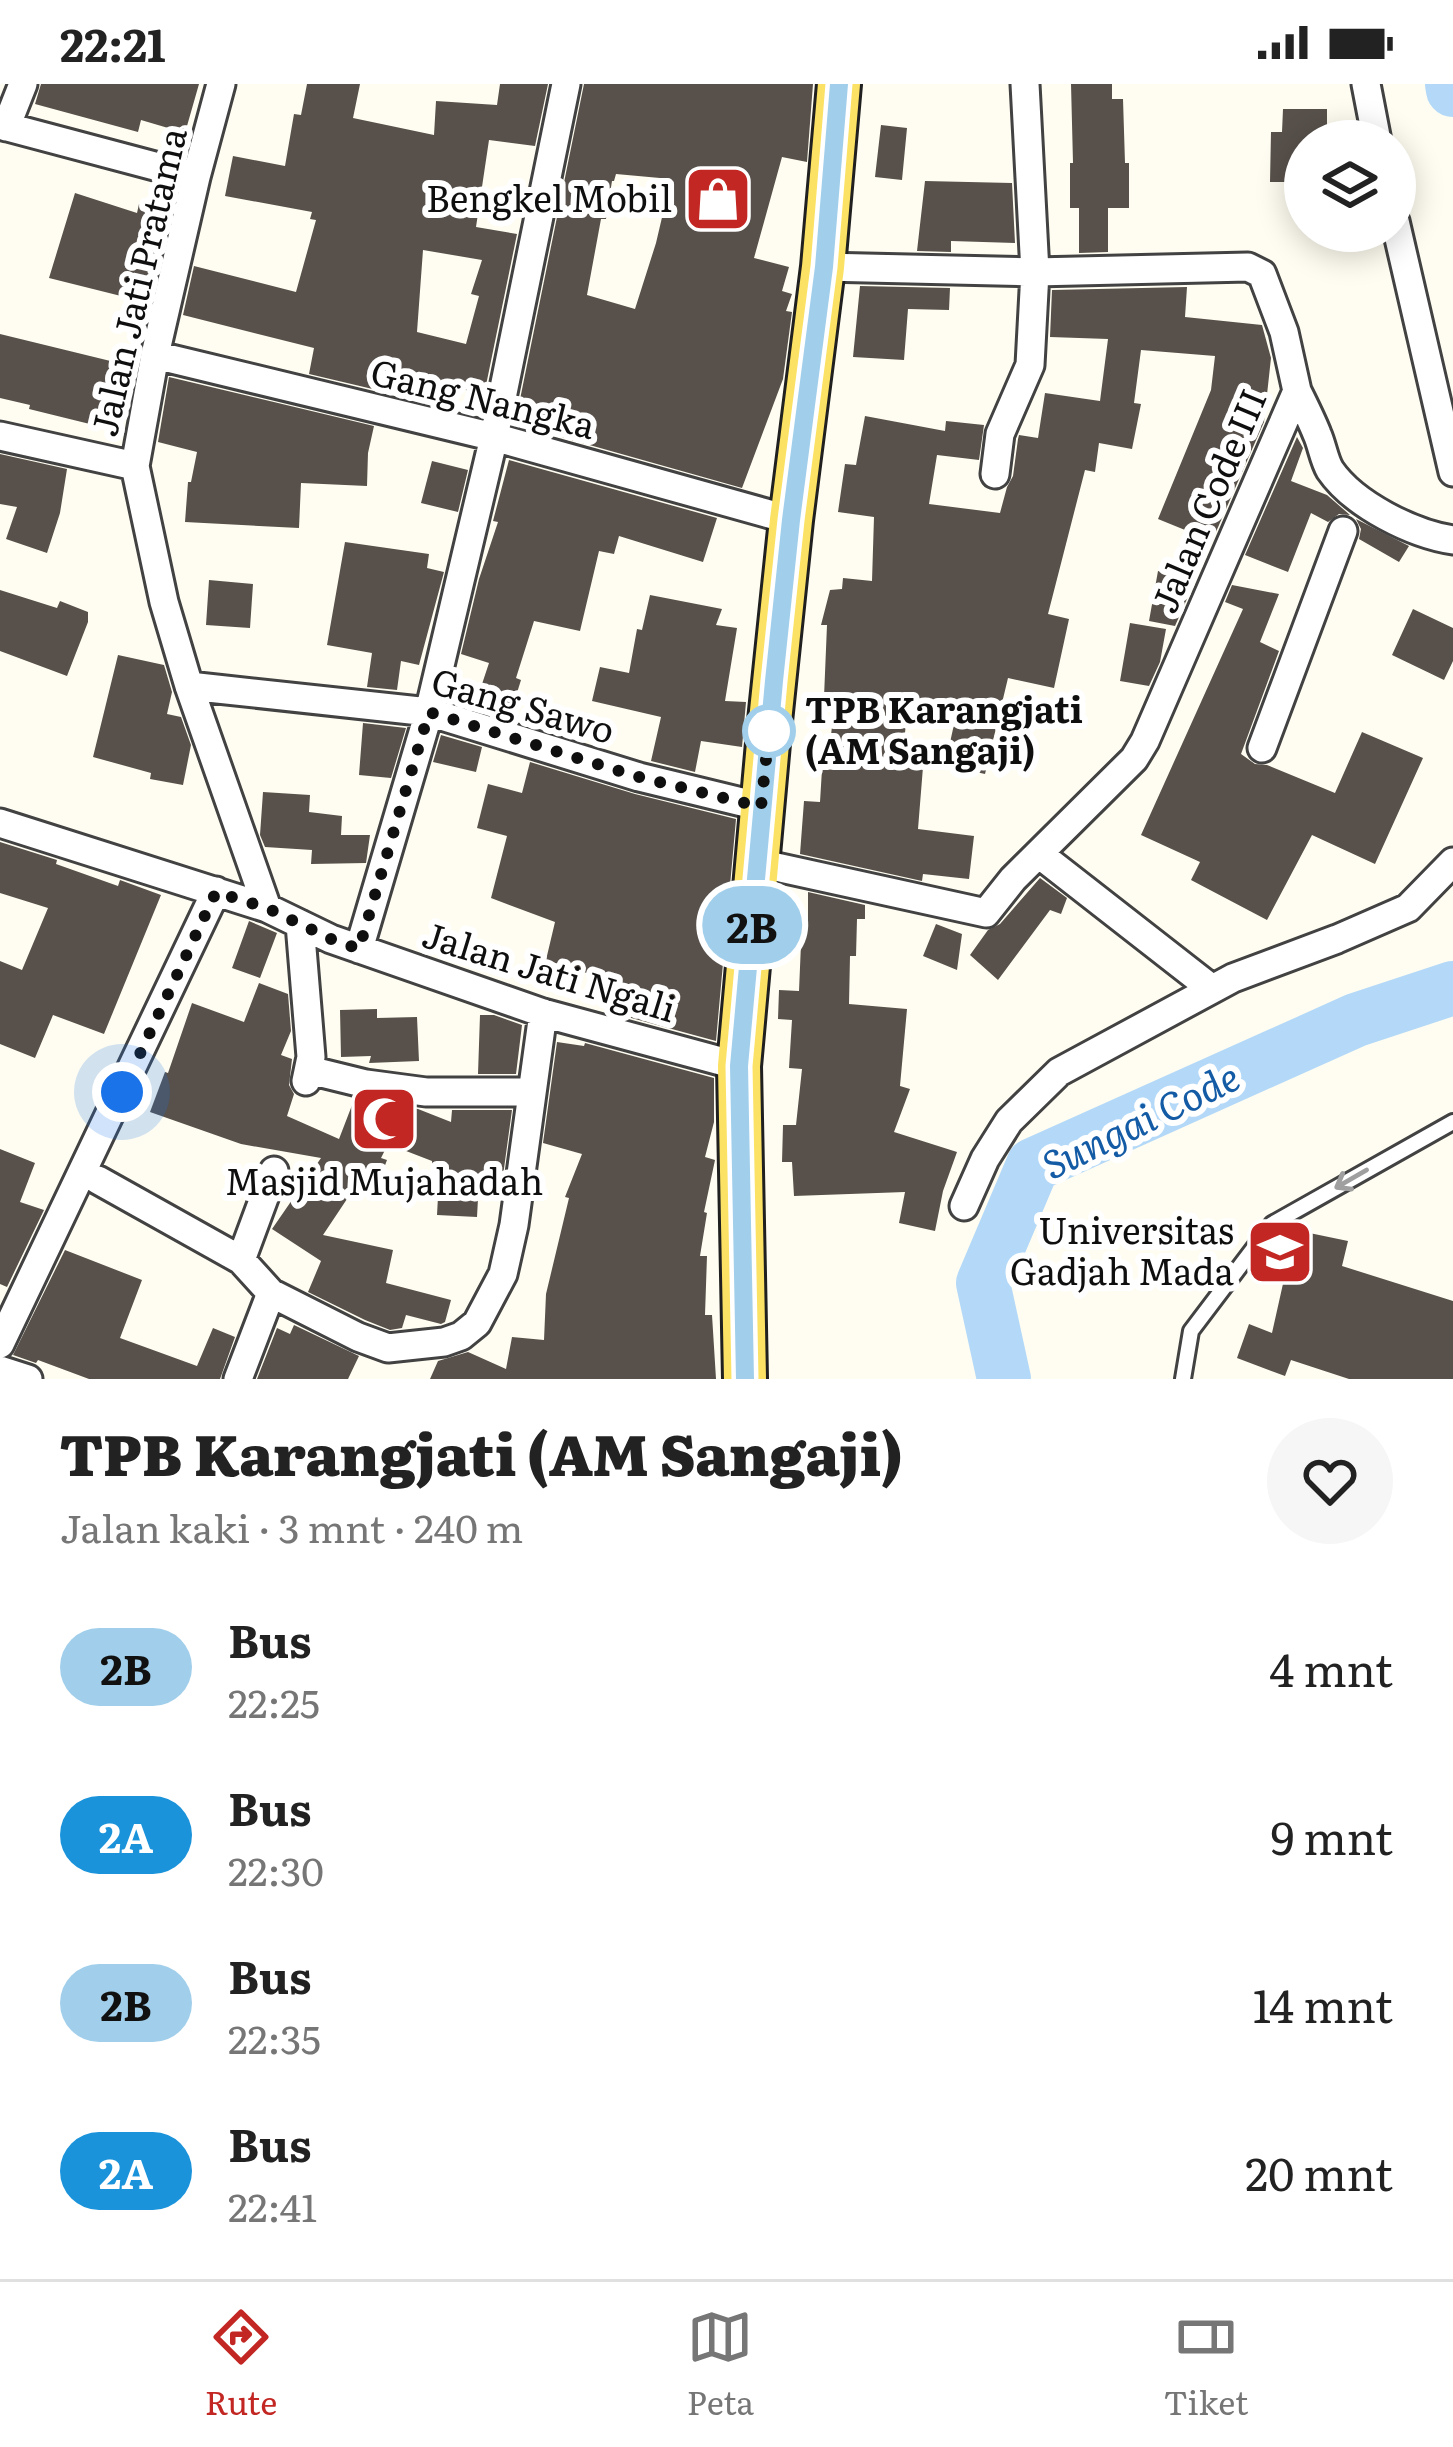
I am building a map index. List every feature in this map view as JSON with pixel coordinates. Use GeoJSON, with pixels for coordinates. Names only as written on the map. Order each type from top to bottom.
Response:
{"type":"FeatureCollection","features":[{"type":"Feature","properties":{"kind":"main road"},"geometry":{"type":"LineString","coordinates":[[745,1379],[739,1066],[791,520],[824,267],[838,84]]}},
{"type":"Feature","properties":{"kind":"street"},"geometry":{"type":"LineString","coordinates":[[23,84],[3,126],[196,177]]}},
{"type":"Feature","properties":{"kind":"street","name":"Jalan Jati Pratama"},"geometry":{"type":"LineString","coordinates":[[221,84],[155,355],[135,466],[164,602],[189,686],[267,908]]}},
{"type":"Feature","properties":{"kind":"street"},"geometry":{"type":"LineString","coordinates":[[359,949],[429,712],[494,437],[566,84]]}},
{"type":"Feature","properties":{"kind":"street"},"geometry":{"type":"LineString","coordinates":[[995,474],[1000,434],[1030,365],[1035,272],[1025,84]]}},
{"type":"Feature","properties":{"kind":"street"},"geometry":{"type":"LineString","coordinates":[[1366,84],[1372,120]]}},
{"type":"Feature","properties":{"kind":"street"},"geometry":{"type":"LineString","coordinates":[[1402,252],[1453,472]]}},
{"type":"Feature","properties":{"kind":"street","name":"Jalan Code III"},"geometry":{"type":"LineString","coordinates":[[758,863],[986,913],[1012,879],[1134,759],[1145,741],[1297,391],[1284,332],[1262,274],[1248,268],[1035,272],[824,267]]}},
{"type":"Feature","properties":{"kind":"street","name":"Gang Nangka"},"geometry":{"type":"LineString","coordinates":[[155,355],[494,437],[791,520]]}},
{"type":"Feature","properties":{"kind":"street"},"geometry":{"type":"LineString","coordinates":[[1297,391],[1353,512],[1453,541]]}},
{"type":"Feature","properties":{"kind":"street"},"geometry":{"type":"LineString","coordinates":[[0,436],[135,466]]}},
{"type":"Feature","properties":{"kind":"street"},"geometry":{"type":"LineString","coordinates":[[1262,748],[1353,512]]}},
{"type":"Feature","properties":{"kind":"street","name":"Gang Sawo"},"geometry":{"type":"LineString","coordinates":[[189,686],[429,712],[639,777],[761,807]]}},
{"type":"Feature","properties":{"kind":"street","name":"Jalan Jati Ngali"},"geometry":{"type":"LineString","coordinates":[[0,823],[267,908],[359,949],[543,1012],[739,1066]]}},
{"type":"Feature","properties":{"kind":"street"},"geometry":{"type":"LineString","coordinates":[[1039,854],[1212,989]]}},
{"type":"Feature","properties":{"kind":"street"},"geometry":{"type":"LineString","coordinates":[[964,1206],[1009,1121],[1059,1072],[1233,978],[1408,908],[1453,862]]}},
{"type":"Feature","properties":{"kind":"street"},"geometry":{"type":"LineString","coordinates":[[0,1344],[216,892]]}},
{"type":"Feature","properties":{"kind":"street"},"geometry":{"type":"LineString","coordinates":[[300,924],[310,1034],[307,1075],[426,1092],[532,1092]]}},
{"type":"Feature","properties":{"kind":"street"},"geometry":{"type":"LineString","coordinates":[[98,1180],[241,1260],[271,1293],[358,1337],[388,1348],[461,1336],[477,1323],[502,1274],[514,1225],[543,1012]]}},
{"type":"Feature","properties":{"kind":"street"},"geometry":{"type":"LineString","coordinates":[[241,1260],[274,1172]]}},
{"type":"Feature","properties":{"kind":"street"},"geometry":{"type":"LineString","coordinates":[[238,1379],[271,1293]]}},
{"type":"Feature","properties":{"kind":"street"},"geometry":{"type":"LineString","coordinates":[[0,1370],[28,1379]]}},
{"type":"Feature","properties":{"kind":"lane"},"geometry":{"type":"LineString","coordinates":[[1183,1379],[1191,1331],[1272,1224],[1453,1122]]}},
{"type":"Feature","properties":{"kind":"building"},"geometry":{"type":"Polygon","coordinates":[[[41,84],[199,84],[185,133],[141,120],[138,132],[35,104],[41,84]]]}},
{"type":"Feature","properties":{"kind":"building"},"geometry":{"type":"Polygon","coordinates":[[[307,84],[360,84],[353,118],[434,135],[436,101],[497,105],[500,84],[548,84],[535,146],[489,140],[476,227],[517,234],[484,395],[428,380],[423,397],[309,374],[314,348],[183,315],[194,266],[296,292],[316,220],[310,219],[312,212],[225,196],[233,156],[285,166],[294,114],[301,115],[307,84]],[[423,250],[417,332],[466,344],[479,296],[471,294],[482,260],[423,250]]]}},
{"type":"Feature","properties":{"kind":"building"},"geometry":{"type":"Polygon","coordinates":[[[584,84],[813,84],[807,162],[782,157],[754,258],[789,267],[782,291],[792,294],[786,311],[792,312],[783,379],[742,488],[515,424],[584,84]],[[616,174],[606,219],[601,219],[587,295],[635,309],[671,179],[616,174]]]}},
{"type":"Feature","properties":{"kind":"building"},"geometry":{"type":"Polygon","coordinates":[[[1071,84],[1112,84],[1112,99],[1123,99],[1129,208],[1108,208],[1108,252],[1079,253],[1079,208],[1070,208],[1071,84]]]}},
{"type":"Feature","properties":{"kind":"building"},"geometry":{"type":"Polygon","coordinates":[[[1283,109],[1327,109],[1327,120],[1284,120],[1284,182],[1270,182],[1271,132],[1282,132],[1283,109]]]}},
{"type":"Feature","properties":{"kind":"building"},"geometry":{"type":"Polygon","coordinates":[[[881,125],[907,128],[902,180],[875,177],[881,125]]]}},
{"type":"Feature","properties":{"kind":"building"},"geometry":{"type":"Polygon","coordinates":[[[925,181],[1012,183],[1015,243],[951,241],[951,252],[917,251],[925,181]]]}},
{"type":"Feature","properties":{"kind":"building"},"geometry":{"type":"Polygon","coordinates":[[[75,193],[137,213],[139,204],[169,211],[149,303],[49,278],[75,193]]]}},
{"type":"Feature","properties":{"kind":"building"},"geometry":{"type":"Polygon","coordinates":[[[860,286],[950,288],[949,310],[908,309],[904,360],[853,357],[860,286]]]}},
{"type":"Feature","properties":{"kind":"building"},"geometry":{"type":"Polygon","coordinates":[[[1187,287],[1185,317],[1262,325],[1271,358],[1264,422],[1212,541],[1158,519],[1211,390],[1215,356],[1141,350],[1134,403],[1141,404],[1132,449],[1099,443],[1095,472],[1085,470],[1048,614],[1069,619],[1054,688],[1008,678],[985,774],[945,765],[959,702],[908,701],[902,765],[923,767],[918,829],[974,836],[969,879],[923,874],[922,881],[800,854],[804,801],[820,802],[823,753],[829,754],[835,698],[824,697],[827,625],[821,625],[830,590],[842,589],[843,578],[872,581],[874,517],[838,512],[845,464],[856,465],[865,416],[945,431],[946,421],[984,425],[979,460],[937,455],[929,504],[1000,513],[1013,476],[1019,435],[1038,438],[1045,393],[1100,401],[1108,339],[1050,337],[1052,290],[1187,287]]]}},
{"type":"Feature","properties":{"kind":"building"},"geometry":{"type":"Polygon","coordinates":[[[0,334],[135,367],[128,405],[114,401],[106,428],[0,398],[0,334]]]}},
{"type":"Feature","properties":{"kind":"building"},"geometry":{"type":"Polygon","coordinates":[[[169,377],[374,426],[367,486],[301,483],[299,528],[185,522],[188,482],[197,452],[158,442],[169,377]]]}},
{"type":"Feature","properties":{"kind":"building"},"geometry":{"type":"Polygon","coordinates":[[[1297,437],[1303,448],[1291,481],[1327,495],[1350,515],[1339,514],[1328,522],[1311,513],[1288,572],[1245,555],[1297,437]]]}},
{"type":"Feature","properties":{"kind":"building"},"geometry":{"type":"Polygon","coordinates":[[[0,454],[67,469],[47,553],[6,539],[17,507],[0,504],[0,454]]]}},
{"type":"Feature","properties":{"kind":"building"},"geometry":{"type":"Polygon","coordinates":[[[509,460],[717,518],[703,562],[619,536],[614,554],[599,551],[580,631],[534,621],[511,712],[476,702],[489,663],[461,654],[498,522],[493,521],[509,460]]]}},
{"type":"Feature","properties":{"kind":"building"},"geometry":{"type":"Polygon","coordinates":[[[432,461],[468,470],[458,512],[421,503],[432,461]]]}},
{"type":"Feature","properties":{"kind":"building"},"geometry":{"type":"Polygon","coordinates":[[[1356,519],[1409,546],[1399,562],[1359,539],[1356,519]]]}},
{"type":"Feature","properties":{"kind":"building"},"geometry":{"type":"Polygon","coordinates":[[[345,542],[429,554],[427,568],[444,572],[419,665],[401,661],[397,690],[367,687],[372,653],[327,645],[345,542]]]}},
{"type":"Feature","properties":{"kind":"building"},"geometry":{"type":"Polygon","coordinates":[[[1158,571],[1193,578],[1175,626],[1149,621],[1158,571]]]}},
{"type":"Feature","properties":{"kind":"building"},"geometry":{"type":"Polygon","coordinates":[[[209,580],[253,584],[250,628],[206,625],[209,580]]]}},
{"type":"Feature","properties":{"kind":"building"},"geometry":{"type":"Polygon","coordinates":[[[1232,585],[1279,594],[1260,642],[1279,651],[1241,754],[1255,764],[1335,793],[1362,732],[1423,758],[1375,864],[1312,835],[1267,920],[1191,880],[1200,862],[1141,835],[1243,609],[1225,602],[1232,585]]]}},
{"type":"Feature","properties":{"kind":"building"},"geometry":{"type":"Polygon","coordinates":[[[0,590],[57,608],[60,601],[88,612],[67,676],[0,651],[0,590]]]}},
{"type":"Feature","properties":{"kind":"building"},"geometry":{"type":"Polygon","coordinates":[[[650,595],[722,609],[716,625],[737,628],[725,701],[746,702],[742,747],[701,741],[695,772],[651,761],[661,717],[592,701],[600,667],[629,673],[637,629],[642,630],[650,595]]]}},
{"type":"Feature","properties":{"kind":"building"},"geometry":{"type":"Polygon","coordinates":[[[1413,609],[1453,628],[1453,661],[1444,680],[1392,655],[1413,609]]]}},
{"type":"Feature","properties":{"kind":"building"},"geometry":{"type":"Polygon","coordinates":[[[1130,623],[1166,629],[1160,662],[1149,686],[1120,681],[1130,623]]]}},
{"type":"Feature","properties":{"kind":"building"},"geometry":{"type":"Polygon","coordinates":[[[118,655],[164,665],[172,692],[167,714],[181,717],[191,745],[183,785],[150,779],[151,773],[93,757],[118,655]]]}},
{"type":"Feature","properties":{"kind":"building"},"geometry":{"type":"Polygon","coordinates":[[[363,723],[406,728],[391,778],[359,775],[363,723]]]}},
{"type":"Feature","properties":{"kind":"building"},"geometry":{"type":"Polygon","coordinates":[[[441,735],[482,747],[476,772],[433,762],[441,735]]]}},
{"type":"Feature","properties":{"kind":"building"},"geometry":{"type":"Polygon","coordinates":[[[530,762],[736,819],[716,1041],[624,1016],[634,988],[546,960],[555,922],[491,898],[507,836],[477,828],[488,784],[522,793],[530,762]]]}},
{"type":"Feature","properties":{"kind":"building"},"geometry":{"type":"Polygon","coordinates":[[[263,792],[310,795],[309,812],[342,816],[341,835],[370,835],[366,863],[311,864],[312,850],[265,847],[260,835],[263,792]]]}},
{"type":"Feature","properties":{"kind":"building"},"geometry":{"type":"Polygon","coordinates":[[[0,842],[118,886],[120,880],[161,895],[104,1034],[53,1015],[35,1058],[0,1044],[0,961],[22,970],[48,908],[0,893],[0,842]]]}},
{"type":"Feature","properties":{"kind":"building"},"geometry":{"type":"Polygon","coordinates":[[[1040,878],[1067,898],[1061,914],[1050,910],[998,980],[970,955],[1040,878]]]}},
{"type":"Feature","properties":{"kind":"building"},"geometry":{"type":"Polygon","coordinates":[[[808,892],[865,905],[865,919],[857,919],[856,956],[850,956],[849,1004],[907,1009],[900,1086],[910,1089],[894,1132],[957,1152],[935,1231],[899,1223],[905,1192],[794,1196],[792,1162],[782,1162],[783,1125],[796,1125],[802,1069],[789,1068],[792,1020],[778,1019],[779,990],[799,991],[808,892]]]}},
{"type":"Feature","properties":{"kind":"building"},"geometry":{"type":"Polygon","coordinates":[[[249,921],[277,933],[260,978],[232,968],[249,921]]]}},
{"type":"Feature","properties":{"kind":"building"},"geometry":{"type":"Polygon","coordinates":[[[936,924],[962,934],[957,970],[923,956],[936,924]]]}},
{"type":"Feature","properties":{"kind":"building"},"geometry":{"type":"Polygon","coordinates":[[[259,983],[288,994],[291,1031],[281,1055],[292,1059],[289,1085],[294,1094],[287,1116],[339,1139],[354,1100],[418,1109],[451,1122],[452,1110],[512,1110],[502,1183],[479,1180],[477,1217],[437,1215],[439,1178],[432,1178],[432,1161],[388,1144],[381,1158],[387,1160],[384,1168],[377,1167],[370,1182],[361,1178],[323,1235],[393,1250],[386,1283],[451,1300],[445,1322],[406,1315],[402,1328],[390,1330],[308,1292],[321,1261],[272,1229],[321,1158],[241,1144],[150,1112],[192,1003],[244,1022],[259,983]]]}},
{"type":"Feature","properties":{"kind":"building"},"geometry":{"type":"Polygon","coordinates":[[[377,1009],[377,1018],[417,1017],[419,1061],[369,1063],[371,1056],[341,1057],[340,1010],[377,1009]]]}},
{"type":"Feature","properties":{"kind":"building"},"geometry":{"type":"Polygon","coordinates":[[[480,1015],[522,1025],[516,1074],[478,1074],[480,1015]]]}},
{"type":"Feature","properties":{"kind":"building"},"geometry":{"type":"Polygon","coordinates":[[[557,1042],[585,1043],[714,1078],[714,1122],[705,1157],[715,1160],[700,1256],[707,1256],[705,1315],[712,1315],[716,1379],[430,1379],[438,1361],[468,1352],[506,1369],[512,1337],[544,1340],[546,1294],[569,1198],[565,1197],[582,1154],[543,1143],[557,1042]]]}},
{"type":"Feature","properties":{"kind":"building"},"geometry":{"type":"Polygon","coordinates":[[[0,1149],[35,1163],[20,1202],[44,1210],[7,1287],[0,1284],[0,1149]]]}},
{"type":"Feature","properties":{"kind":"building"},"geometry":{"type":"Polygon","coordinates":[[[1295,1230],[1348,1241],[1342,1266],[1453,1301],[1453,1379],[1349,1379],[1291,1360],[1285,1376],[1237,1358],[1249,1324],[1272,1333],[1295,1230]]]}},
{"type":"Feature","properties":{"kind":"building"},"geometry":{"type":"Polygon","coordinates":[[[65,1250],[142,1280],[120,1338],[197,1366],[213,1328],[235,1337],[220,1379],[89,1379],[13,1355],[65,1250]]]}},
{"type":"Feature","properties":{"kind":"building"},"geometry":{"type":"Polygon","coordinates":[[[294,1325],[359,1356],[348,1379],[257,1379],[277,1328],[290,1334],[294,1325]]]}},
{"type":"Feature","properties":{"kind":"waterway","name":"Sungai Code"},"geometry":{"type":"LineString","coordinates":[[1452,84],[1453,90]]}},
{"type":"Feature","properties":{"kind":"waterway","name":"Sungai Code"},"geometry":{"type":"LineString","coordinates":[[1004,1379],[983,1283],[1033,1165],[1356,1020],[1453,988]]}},
{"type":"Feature","properties":{"kind":"bus line","name":"2B"},"geometry":{"type":"LineString","coordinates":[[745,1379],[739,1066],[761,807],[824,267],[839,84]]}},
{"type":"Feature","properties":{"kind":"place","name":"Bengkel Mobil"},"geometry":{"type":"Point","coordinates":[718,199]}},
{"type":"Feature","properties":{"kind":"place","name":"TPB Karangjati (AM Sangaji)"},"geometry":{"type":"Point","coordinates":[769,731]}},
{"type":"Feature","properties":{"kind":"place","name":"Masjid Mujahadah"},"geometry":{"type":"Point","coordinates":[384,1119]}},
{"type":"Feature","properties":{"kind":"place","name":"Universitas Gadjah Mada"},"geometry":{"type":"Point","coordinates":[1280,1252]}},
{"type":"Feature","properties":{"kind":"route"},"geometry":{"type":"LineString","coordinates":[[122,1092],[216,892],[267,908],[359,949],[429,712],[639,777],[761,807],[770,721],[769,731]]}}]}
